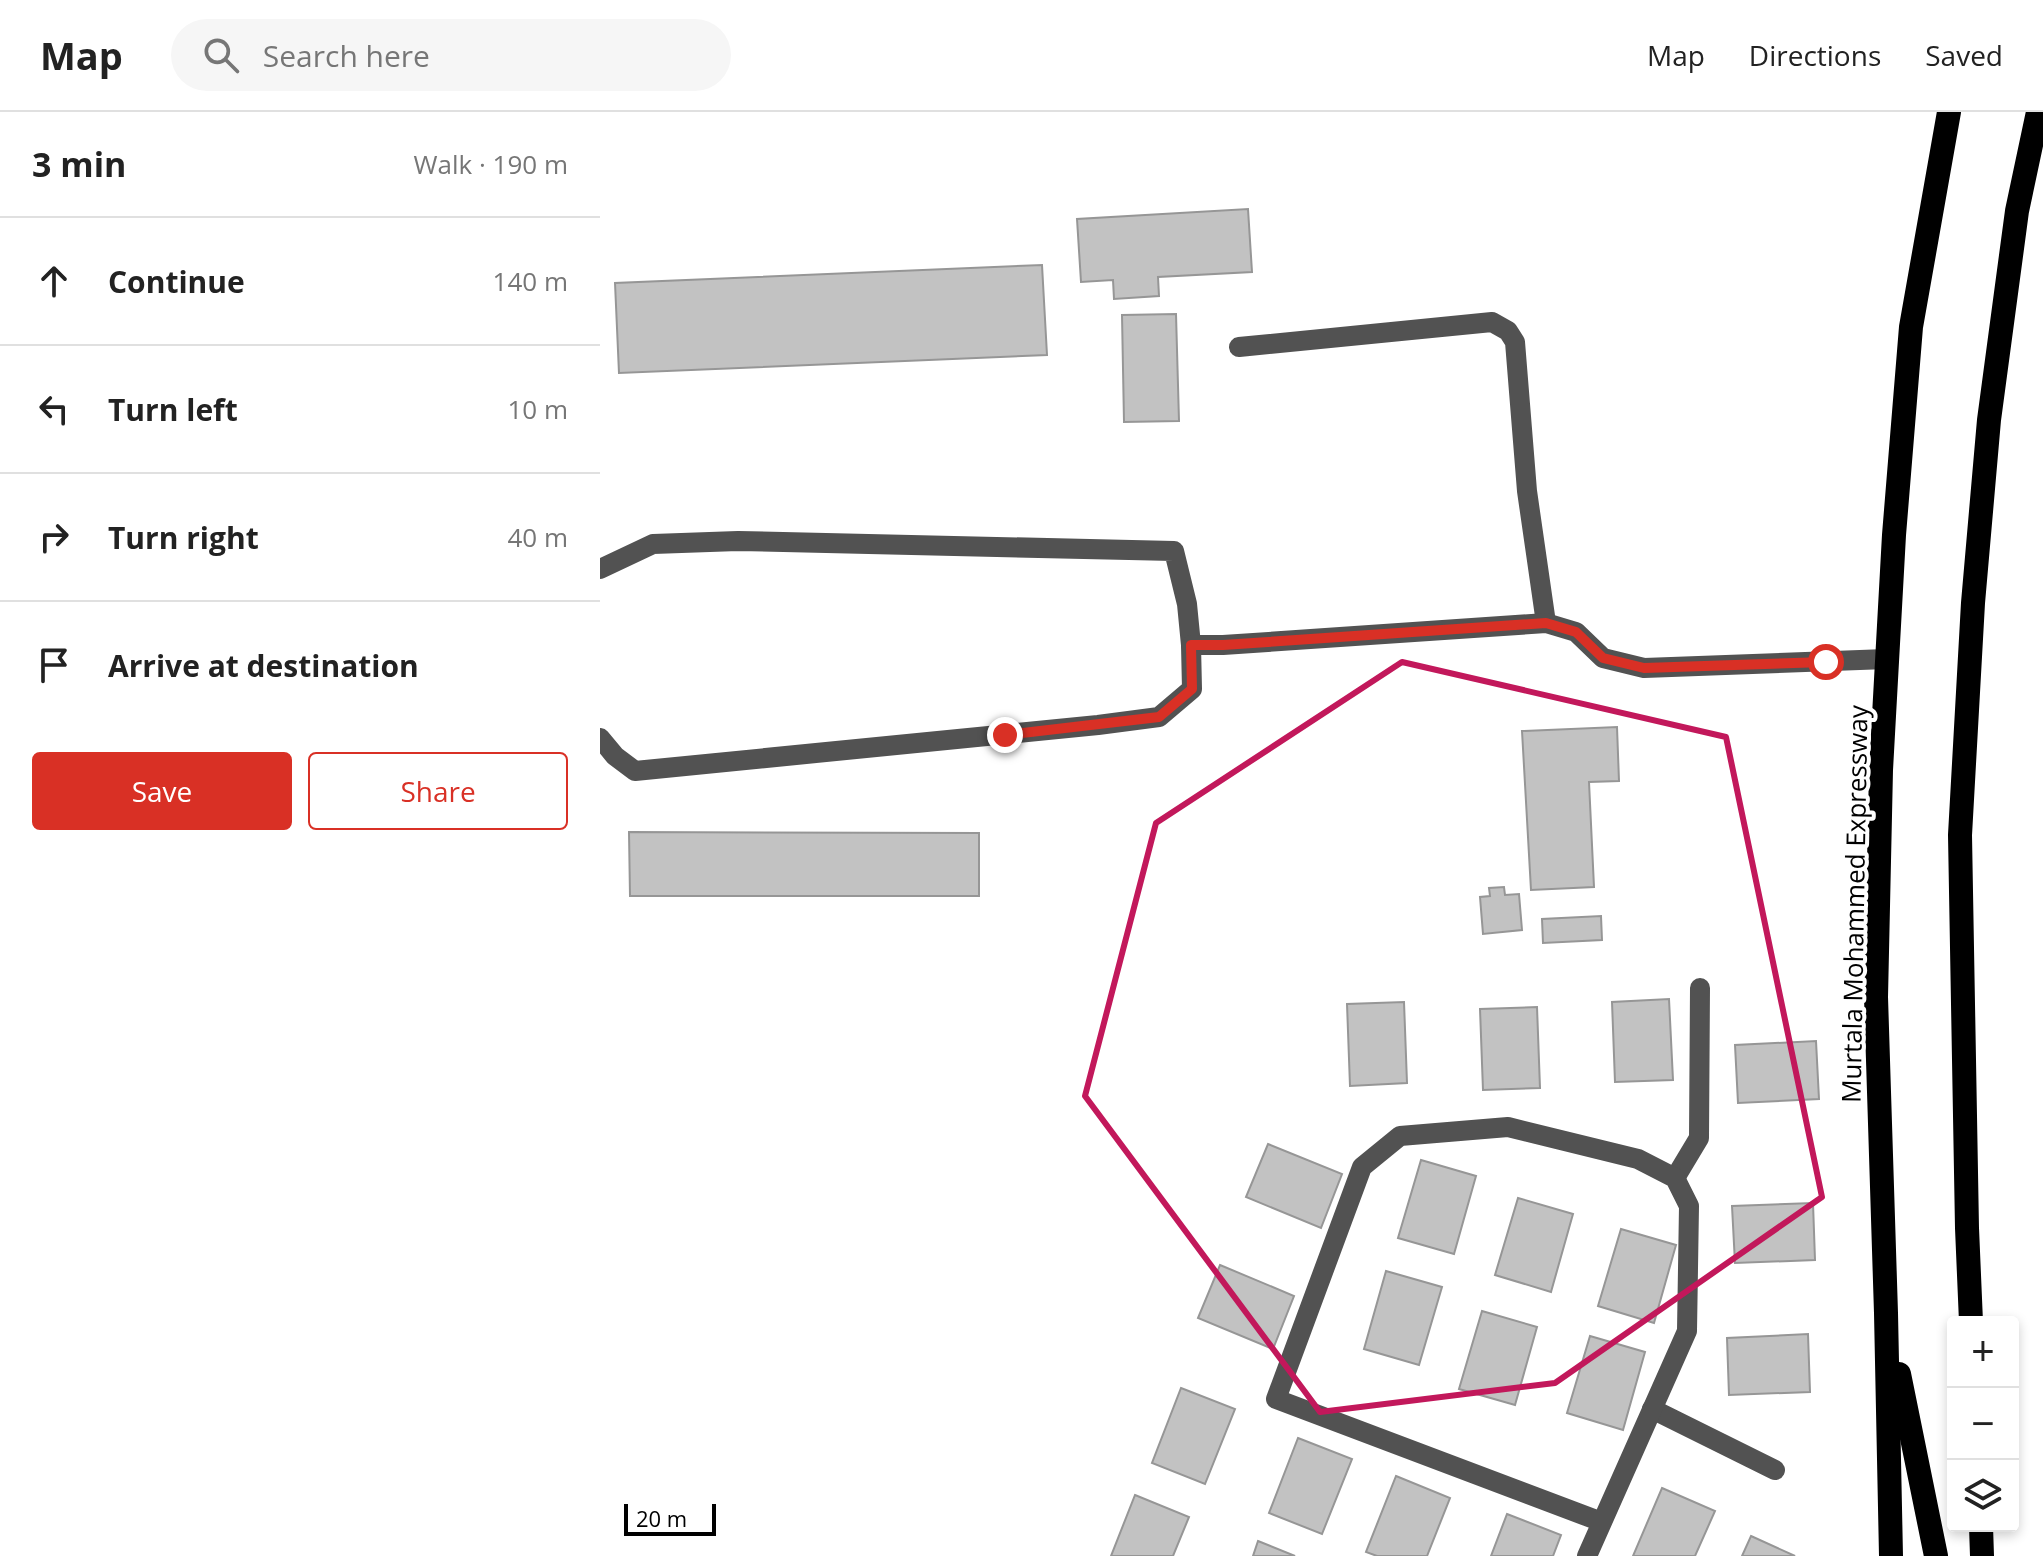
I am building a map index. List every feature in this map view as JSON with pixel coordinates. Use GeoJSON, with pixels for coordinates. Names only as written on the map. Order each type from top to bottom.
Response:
{"type":"FeatureCollection","features":[{"type":"Feature","properties":{"kind":"highway","name":"Murtala Mohammed Expressway"},"geometry":{"type":"LineString","coordinates":[[1891,1556],[1876,997],[1881,770],[1894,535],[1911,327],[1949,112]]}},
{"type":"Feature","properties":{"kind":"highway"},"geometry":{"type":"LineString","coordinates":[[1971,1316],[1960,835],[1973,603],[1989,420],[2017,211],[2038,112]]}},
{"type":"Feature","properties":{"kind":"highway"},"geometry":{"type":"LineString","coordinates":[[1886,1313],[1936,1556]]}},
{"type":"Feature","properties":{"kind":"highway"},"geometry":{"type":"LineString","coordinates":[[1981,1532],[1982,1556]]}},
{"type":"Feature","properties":{"kind":"lane"},"geometry":{"type":"LineString","coordinates":[[1239,347],[1492,322],[1508,331],[1515,342],[1527,491],[1546,623]]}},
{"type":"Feature","properties":{"kind":"lane"},"geometry":{"type":"LineString","coordinates":[[600,569],[653,544],[738,541],[1174,551],[1187,604],[1192,689],[1159,717],[635,771],[615,756],[600,738]]}},
{"type":"Feature","properties":{"kind":"lane"},"geometry":{"type":"LineString","coordinates":[[1191,645],[1546,623],[1576,632],[1603,658],[1644,668],[1887,659]]}},
{"type":"Feature","properties":{"kind":"lane"},"geometry":{"type":"LineString","coordinates":[[1675,1178],[1699,1138],[1700,988]]}},
{"type":"Feature","properties":{"kind":"lane"},"geometry":{"type":"LineString","coordinates":[[1587,1556],[1687,1331],[1689,1206],[1675,1178],[1638,1159],[1508,1127],[1400,1136],[1362,1167],[1276,1399],[1602,1522]]}},
{"type":"Feature","properties":{"kind":"lane"},"geometry":{"type":"LineString","coordinates":[[1652,1409],[1775,1470]]}},
{"type":"Feature","properties":{"kind":"highlighted area"},"geometry":{"type":"Polygon","coordinates":[[[1402,662],[1726,737],[1822,1197],[1555,1383],[1320,1412],[1085,1096],[1156,823],[1402,662]]]}},
{"type":"Feature","properties":{"kind":"building"},"geometry":{"type":"Polygon","coordinates":[[[1248,209],[1252,272],[1158,277],[1159,296],[1114,299],[1113,280],[1081,282],[1077,219],[1248,209]]]}},
{"type":"Feature","properties":{"kind":"building"},"geometry":{"type":"Polygon","coordinates":[[[1042,265],[1047,355],[619,373],[615,283],[1042,265]]]}},
{"type":"Feature","properties":{"kind":"building"},"geometry":{"type":"Polygon","coordinates":[[[1176,314],[1179,421],[1124,422],[1122,315],[1176,314]]]}},
{"type":"Feature","properties":{"kind":"building"},"geometry":{"type":"Polygon","coordinates":[[[1617,727],[1619,781],[1589,782],[1594,887],[1531,890],[1522,731],[1617,727]]]}},
{"type":"Feature","properties":{"kind":"building"},"geometry":{"type":"Polygon","coordinates":[[[629,832],[979,833],[979,896],[630,896],[629,832]]]}},
{"type":"Feature","properties":{"kind":"building"},"geometry":{"type":"Polygon","coordinates":[[[1504,887],[1505,895],[1519,894],[1522,930],[1483,934],[1480,897],[1490,896],[1489,888],[1504,887]]]}},
{"type":"Feature","properties":{"kind":"building"},"geometry":{"type":"Polygon","coordinates":[[[1601,916],[1602,940],[1543,943],[1542,919],[1601,916]]]}},
{"type":"Feature","properties":{"kind":"building"},"geometry":{"type":"Polygon","coordinates":[[[1669,999],[1673,1080],[1615,1082],[1612,1002],[1669,999]]]}},
{"type":"Feature","properties":{"kind":"building"},"geometry":{"type":"Polygon","coordinates":[[[1404,1002],[1407,1083],[1350,1086],[1347,1004],[1404,1002]]]}},
{"type":"Feature","properties":{"kind":"building"},"geometry":{"type":"Polygon","coordinates":[[[1537,1007],[1540,1088],[1483,1090],[1480,1009],[1537,1007]]]}},
{"type":"Feature","properties":{"kind":"building"},"geometry":{"type":"Polygon","coordinates":[[[1816,1041],[1819,1099],[1738,1103],[1735,1045],[1816,1041]]]}},
{"type":"Feature","properties":{"kind":"building"},"geometry":{"type":"Polygon","coordinates":[[[1268,1144],[1342,1174],[1321,1228],[1246,1197],[1268,1144]]]}},
{"type":"Feature","properties":{"kind":"building"},"geometry":{"type":"Polygon","coordinates":[[[1421,1160],[1476,1176],[1454,1254],[1398,1238],[1421,1160]]]}},
{"type":"Feature","properties":{"kind":"building"},"geometry":{"type":"Polygon","coordinates":[[[1518,1198],[1573,1214],[1551,1292],[1495,1275],[1518,1198]]]}},
{"type":"Feature","properties":{"kind":"building"},"geometry":{"type":"Polygon","coordinates":[[[1813,1203],[1815,1260],[1735,1263],[1732,1206],[1813,1203]]]}},
{"type":"Feature","properties":{"kind":"building"},"geometry":{"type":"Polygon","coordinates":[[[1621,1229],[1676,1245],[1654,1323],[1598,1306],[1621,1229]]]}},
{"type":"Feature","properties":{"kind":"building"},"geometry":{"type":"Polygon","coordinates":[[[1220,1265],[1294,1296],[1273,1349],[1198,1318],[1220,1265]]]}},
{"type":"Feature","properties":{"kind":"building"},"geometry":{"type":"Polygon","coordinates":[[[1386,1271],[1442,1287],[1419,1365],[1364,1349],[1386,1271]]]}},
{"type":"Feature","properties":{"kind":"building"},"geometry":{"type":"Polygon","coordinates":[[[1482,1311],[1537,1327],[1515,1405],[1459,1389],[1482,1311]]]}},
{"type":"Feature","properties":{"kind":"building"},"geometry":{"type":"Polygon","coordinates":[[[1808,1334],[1810,1392],[1729,1395],[1727,1338],[1808,1334]]]}},
{"type":"Feature","properties":{"kind":"building"},"geometry":{"type":"Polygon","coordinates":[[[1590,1336],[1645,1352],[1623,1430],[1567,1413],[1590,1336]]]}},
{"type":"Feature","properties":{"kind":"building"},"geometry":{"type":"Polygon","coordinates":[[[1181,1388],[1235,1409],[1205,1484],[1152,1463],[1181,1388]]]}},
{"type":"Feature","properties":{"kind":"building"},"geometry":{"type":"Polygon","coordinates":[[[1298,1438],[1352,1459],[1322,1534],[1269,1513],[1298,1438]]]}},
{"type":"Feature","properties":{"kind":"building"},"geometry":{"type":"Polygon","coordinates":[[[1396,1476],[1450,1498],[1427,1556],[1377,1556],[1366,1552],[1396,1476]]]}},
{"type":"Feature","properties":{"kind":"building"},"geometry":{"type":"Polygon","coordinates":[[[1662,1488],[1715,1511],[1695,1556],[1633,1556],[1662,1488]]]}},
{"type":"Feature","properties":{"kind":"building"},"geometry":{"type":"Polygon","coordinates":[[[1135,1495],[1189,1517],[1173,1556],[1111,1556],[1135,1495]]]}},
{"type":"Feature","properties":{"kind":"building"},"geometry":{"type":"Polygon","coordinates":[[[1507,1514],[1561,1535],[1553,1556],[1491,1556],[1507,1514]]]}},
{"type":"Feature","properties":{"kind":"building"},"geometry":{"type":"Polygon","coordinates":[[[1751,1536],[1795,1556],[1742,1556],[1751,1536]]]}},
{"type":"Feature","properties":{"kind":"building"},"geometry":{"type":"Polygon","coordinates":[[[1258,1541],[1295,1556],[1253,1556],[1258,1541]]]}},
{"type":"Feature","properties":{"kind":"route"},"geometry":{"type":"LineString","coordinates":[[1005,735],[1159,717],[1192,689],[1191,645],[1546,623],[1576,632],[1603,658],[1644,668],[1826,662]]}}]}
